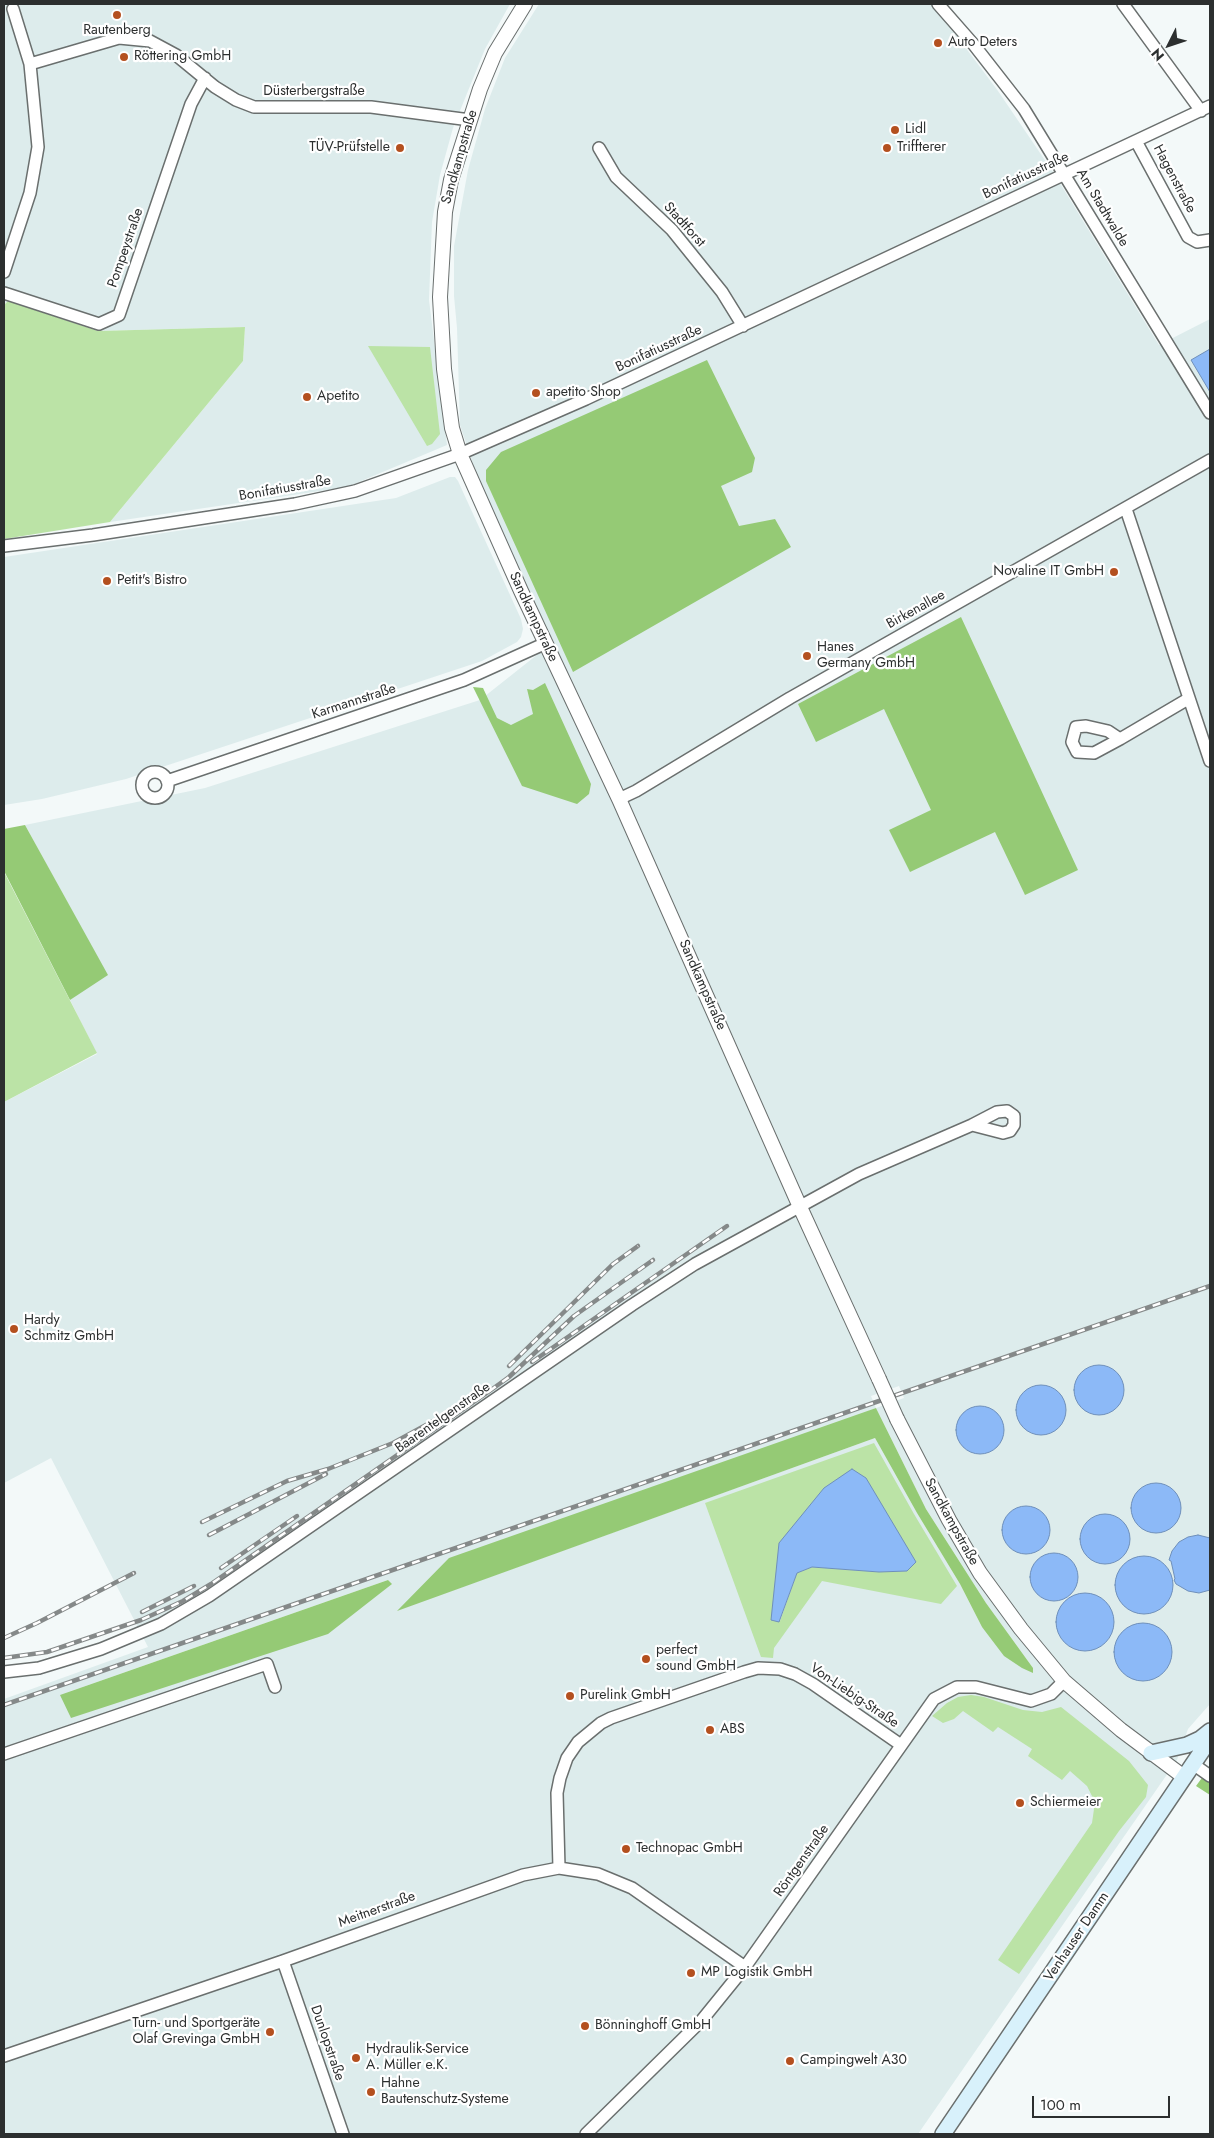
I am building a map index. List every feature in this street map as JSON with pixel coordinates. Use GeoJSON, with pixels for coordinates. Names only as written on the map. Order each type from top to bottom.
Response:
{"type":"FeatureCollection","features":[{"type":"Feature","properties":{"kind":"main road"},"geometry":{"type":"LineString","coordinates":[[1150,1753],[1188,1745],[1210,1731]]}},
{"type":"Feature","properties":{"kind":"main road","name":"Venhauser Damm"},"geometry":{"type":"LineString","coordinates":[[943,2134],[1210,1739]]}},
{"type":"Feature","properties":{"kind":"street","name":"Sandkampstraße"},"geometry":{"type":"LineString","coordinates":[[525,4],[495,53],[470,120],[451,180],[445,212],[440,297],[444,369],[452,428],[460,454],[619,799],[800,1207],[935,1495],[980,1573],[1021,1629],[1064,1681],[1150,1753],[1184,1777]]}},
{"type":"Feature","properties":{"kind":"street","name":"Am Stadtwalde"},"geometry":{"type":"LineString","coordinates":[[938,4],[1003,80],[1024,109],[1210,413]]}},
{"type":"Feature","properties":{"kind":"street"},"geometry":{"type":"LineString","coordinates":[[1123,4],[1206,108]]}},
{"type":"Feature","properties":{"kind":"street"},"geometry":{"type":"LineString","coordinates":[[4,272],[30,193],[38,147],[30,64],[13,8]]}},
{"type":"Feature","properties":{"kind":"street","name":"Düsterbergstraße"},"geometry":{"type":"LineString","coordinates":[[30,64],[119,38],[150,41],[176,55],[215,87],[236,100],[254,107],[371,107],[470,120]]}},
{"type":"Feature","properties":{"kind":"street","name":"Pompeystraße"},"geometry":{"type":"LineString","coordinates":[[4,292],[99,324],[119,315],[191,104],[205,78]]}},
{"type":"Feature","properties":{"kind":"street","name":"Bonifatiusstraße"},"geometry":{"type":"LineString","coordinates":[[4,546],[103,533],[304,502],[356,490],[460,454],[568,407],[743,326],[1206,108]]}},
{"type":"Feature","properties":{"kind":"street","name":"Hagenstraße"},"geometry":{"type":"LineString","coordinates":[[1136,141],[1188,237],[1197,242],[1210,240]]}},
{"type":"Feature","properties":{"kind":"street","name":"Stadtforst"},"geometry":{"type":"LineString","coordinates":[[598,148],[616,177],[672,230],[722,292],[743,326]]}},
{"type":"Feature","properties":{"kind":"street","name":"Birkenallee"},"geometry":{"type":"LineString","coordinates":[[619,799],[636,791],[798,693],[1210,460]]}},
{"type":"Feature","properties":{"kind":"street"},"geometry":{"type":"LineString","coordinates":[[1126,509],[1210,761]]}},
{"type":"Feature","properties":{"kind":"street","name":"Karmannstraße"},"geometry":{"type":"LineString","coordinates":[[167,781],[464,680],[546,644]]}},
{"type":"Feature","properties":{"kind":"street"},"geometry":{"type":"LineString","coordinates":[[1120,739],[1188,699]]}},
{"type":"Feature","properties":{"kind":"street"},"geometry":{"type":"LineString","coordinates":[[800,1207],[859,1174],[972,1125]]}},
{"type":"Feature","properties":{"kind":"street","name":"Baarentelgenstraße"},"geometry":{"type":"LineString","coordinates":[[4,1672],[40,1668],[101,1649],[161,1624],[209,1596],[632,1305],[695,1264],[800,1207]]}},
{"type":"Feature","properties":{"kind":"street"},"geometry":{"type":"LineString","coordinates":[[4,1754],[267,1664],[275,1687]]}},
{"type":"Feature","properties":{"kind":"street","name":"Von-Liebig-Straße"},"geometry":{"type":"LineString","coordinates":[[559,1868],[557,1793],[566,1758],[578,1742],[601,1723],[611,1718],[744,1672],[758,1668],[780,1669],[813,1684],[901,1745]]}},
{"type":"Feature","properties":{"kind":"street","name":"Röntgenstraße"},"geometry":{"type":"LineString","coordinates":[[586,2134],[702,2020],[745,1966],[934,1699],[957,1687],[976,1687],[1031,1701],[1050,1694],[1064,1681]]}},
{"type":"Feature","properties":{"kind":"street"},"geometry":{"type":"LineString","coordinates":[[1193,1764],[1210,1776]]}},
{"type":"Feature","properties":{"kind":"street","name":"Meitnerstraße"},"geometry":{"type":"LineString","coordinates":[[4,2056],[283,1961],[523,1874],[559,1868],[598,1874],[632,1888],[745,1966]]}},
{"type":"Feature","properties":{"kind":"street","name":"Dunlopstraße"},"geometry":{"type":"LineString","coordinates":[[283,1961],[343,2134]]}},
{"type":"Feature","properties":{"kind":"shaded area"},"geometry":{"type":"Polygon","coordinates":[[[4,4],[510,4],[485,49],[453,128],[440,175],[432,222],[429,300],[447,445],[347,487],[110,522],[243,361],[245,327],[98,331],[8,301],[4,305],[4,4]]]}},
{"type":"Feature","properties":{"kind":"shaded area"},"geometry":{"type":"Polygon","coordinates":[[[539,4],[930,4],[938,11],[998,91],[1055,175],[1159,345],[1210,319],[1210,1704],[1188,1729],[1177,1760],[918,2134],[4,2134],[4,1699],[148,1647],[51,1458],[4,1483],[4,1102],[97,1054],[70,1000],[105,971],[25,825],[205,788],[480,700],[552,643],[476,473],[460,425],[457,328],[454,296],[454,246],[468,170],[485,109],[505,58],[539,4]],[[899,1386],[871,1396],[876,1408],[904,1398],[899,1386]],[[876,1408],[398,1610],[875,1438],[960,1584],[982,1627],[1033,1668],[986,1603],[926,1509],[876,1408]],[[388,1580],[60,1695],[391,1584],[388,1580]]]}},
{"type":"Feature","properties":{"kind":"shaded area"},"geometry":{"type":"Polygon","coordinates":[[[450,477],[455,477],[458,481],[521,619],[523,629],[521,637],[517,642],[482,661],[126,779],[42,799],[4,805],[4,557],[396,498],[450,477]]]}},
{"type":"Feature","properties":{"kind":"green space"},"geometry":{"type":"Polygon","coordinates":[[[8,301],[98,331],[245,327],[243,361],[110,522],[4,539],[4,305],[8,301]]]}},
{"type":"Feature","properties":{"kind":"green space"},"geometry":{"type":"Polygon","coordinates":[[[368,346],[430,347],[440,434],[432,444],[427,446],[368,346]]]}},
{"type":"Feature","properties":{"kind":"green space"},"geometry":{"type":"Polygon","coordinates":[[[707,360],[755,458],[752,472],[721,486],[739,526],[775,519],[791,547],[573,672],[486,481],[486,470],[501,452],[707,360]]]}},
{"type":"Feature","properties":{"kind":"green space"},"geometry":{"type":"Polygon","coordinates":[[[961,617],[1078,870],[1025,895],[995,832],[910,872],[889,830],[931,810],[884,709],[816,742],[798,704],[961,617]]]}},
{"type":"Feature","properties":{"kind":"green space"},"geometry":{"type":"Polygon","coordinates":[[[545,683],[591,784],[589,794],[577,804],[522,786],[473,687],[483,688],[497,718],[511,725],[533,714],[527,689],[533,690],[545,683]]]}},
{"type":"Feature","properties":{"kind":"green space"},"geometry":{"type":"Polygon","coordinates":[[[25,825],[108,975],[70,1000],[4,871],[4,829],[25,825]]]}},
{"type":"Feature","properties":{"kind":"green space"},"geometry":{"type":"Polygon","coordinates":[[[4,872],[97,1053],[4,1102],[4,872]]]}},
{"type":"Feature","properties":{"kind":"green space"},"geometry":{"type":"Polygon","coordinates":[[[876,1408],[926,1509],[986,1603],[1033,1668],[1033,1673],[1004,1656],[982,1627],[960,1584],[875,1438],[397,1611],[449,1558],[876,1408]]]}},
{"type":"Feature","properties":{"kind":"green space"},"geometry":{"type":"Polygon","coordinates":[[[874,1443],[957,1586],[941,1604],[822,1581],[774,1648],[773,1658],[761,1657],[705,1503],[874,1443]],[[852,1469],[772,1620],[780,1621],[797,1573],[812,1567],[879,1572],[907,1571],[852,1469]]]}},
{"type":"Feature","properties":{"kind":"green space"},"geometry":{"type":"Polygon","coordinates":[[[388,1580],[392,1584],[328,1634],[71,1718],[60,1695],[388,1580]]]}},
{"type":"Feature","properties":{"kind":"green space"},"geometry":{"type":"Polygon","coordinates":[[[971,1695],[984,1697],[1023,1710],[1042,1712],[1061,1707],[1129,1761],[1148,1785],[1146,1797],[1119,1831],[1019,1974],[998,1960],[1092,1823],[1093,1798],[1087,1786],[1070,1771],[1062,1780],[1028,1756],[1032,1749],[998,1727],[993,1732],[963,1711],[954,1719],[943,1723],[932,1716],[947,1703],[958,1697],[971,1695]]]}},
{"type":"Feature","properties":{"kind":"green space"},"geometry":{"type":"Polygon","coordinates":[[[1204,1775],[1210,1780],[1210,1795],[1196,1786],[1204,1775]]]}},
{"type":"Feature","properties":{"kind":"water"},"geometry":{"type":"Polygon","coordinates":[[[1210,349],[1210,392],[1191,360],[1210,349]]]}},
{"type":"Feature","properties":{"kind":"water"},"geometry":{"type":"Polygon","coordinates":[[[1099,1365],[1109,1367],[1117,1372],[1122,1380],[1124,1390],[1122,1400],[1117,1408],[1109,1413],[1099,1415],[1089,1413],[1081,1408],[1076,1400],[1074,1390],[1076,1380],[1081,1372],[1089,1367],[1099,1365]]]}},
{"type":"Feature","properties":{"kind":"water"},"geometry":{"type":"Polygon","coordinates":[[[1041,1385],[1051,1387],[1059,1392],[1064,1400],[1066,1410],[1064,1420],[1059,1428],[1051,1433],[1041,1435],[1031,1433],[1023,1428],[1018,1420],[1016,1410],[1018,1400],[1023,1392],[1031,1387],[1041,1385]]]}},
{"type":"Feature","properties":{"kind":"water"},"geometry":{"type":"Polygon","coordinates":[[[980,1406],[989,1408],[997,1413],[1002,1421],[1004,1430],[1002,1439],[997,1447],[989,1452],[980,1454],[971,1452],[963,1447],[958,1439],[956,1430],[958,1421],[963,1413],[971,1408],[980,1406]]]}},
{"type":"Feature","properties":{"kind":"water"},"geometry":{"type":"Polygon","coordinates":[[[852,1469],[866,1478],[916,1562],[907,1571],[879,1572],[812,1567],[797,1573],[779,1622],[771,1620],[779,1543],[824,1488],[852,1469]]]}},
{"type":"Feature","properties":{"kind":"water"},"geometry":{"type":"Polygon","coordinates":[[[1156,1483],[1166,1485],[1174,1490],[1179,1498],[1181,1508],[1179,1518],[1174,1526],[1166,1531],[1156,1533],[1146,1531],[1138,1526],[1133,1518],[1131,1508],[1133,1498],[1138,1490],[1146,1485],[1156,1483]]]}},
{"type":"Feature","properties":{"kind":"water"},"geometry":{"type":"Polygon","coordinates":[[[1026,1506],[1035,1508],[1043,1513],[1048,1521],[1050,1530],[1048,1539],[1043,1547],[1035,1552],[1026,1554],[1017,1552],[1009,1547],[1004,1539],[1002,1530],[1004,1521],[1009,1513],[1017,1508],[1026,1506]]]}},
{"type":"Feature","properties":{"kind":"water"},"geometry":{"type":"Polygon","coordinates":[[[1105,1514],[1115,1516],[1123,1521],[1128,1529],[1130,1539],[1128,1549],[1123,1557],[1115,1562],[1105,1564],[1095,1562],[1087,1557],[1082,1549],[1080,1539],[1082,1529],[1087,1521],[1095,1516],[1105,1514]]]}},
{"type":"Feature","properties":{"kind":"water"},"geometry":{"type":"Polygon","coordinates":[[[1198,1535],[1210,1538],[1210,1590],[1199,1593],[1188,1591],[1176,1584],[1171,1561],[1169,1560],[1172,1551],[1179,1542],[1188,1537],[1198,1535]]]}},
{"type":"Feature","properties":{"kind":"water"},"geometry":{"type":"Polygon","coordinates":[[[1054,1553],[1063,1555],[1071,1560],[1076,1568],[1078,1577],[1076,1586],[1071,1594],[1063,1599],[1054,1601],[1045,1599],[1037,1594],[1032,1586],[1030,1577],[1032,1568],[1037,1560],[1045,1555],[1054,1553]]]}},
{"type":"Feature","properties":{"kind":"water"},"geometry":{"type":"Polygon","coordinates":[[[1144,1556],[1160,1561],[1168,1569],[1173,1585],[1168,1601],[1160,1609],[1144,1614],[1128,1609],[1120,1601],[1115,1585],[1120,1569],[1128,1561],[1144,1556]]]}},
{"type":"Feature","properties":{"kind":"water"},"geometry":{"type":"Polygon","coordinates":[[[1085,1593],[1096,1595],[1109,1606],[1114,1622],[1112,1633],[1101,1646],[1085,1651],[1074,1649],[1061,1638],[1056,1622],[1058,1611],[1069,1598],[1085,1593]]]}},
{"type":"Feature","properties":{"kind":"water"},"geometry":{"type":"Polygon","coordinates":[[[1143,1623],[1154,1625],[1167,1636],[1172,1652],[1170,1663],[1159,1676],[1143,1681],[1132,1679],[1119,1668],[1114,1652],[1116,1641],[1127,1628],[1143,1623]]]}},
{"type":"Feature","properties":{"kind":"railway"},"geometry":{"type":"LineString","coordinates":[[532,1362],[727,1226]]}},
{"type":"Feature","properties":{"kind":"railway"},"geometry":{"type":"LineString","coordinates":[[509,1366],[613,1264],[638,1246]]}},
{"type":"Feature","properties":{"kind":"railway"},"geometry":{"type":"LineString","coordinates":[[4,1658],[47,1652],[141,1620],[183,1601],[211,1584],[509,1377],[574,1316],[653,1260]]}},
{"type":"Feature","properties":{"kind":"railway"},"geometry":{"type":"LineString","coordinates":[[4,1705],[1210,1286]]}},
{"type":"Feature","properties":{"kind":"railway"},"geometry":{"type":"LineString","coordinates":[[202,1522],[287,1481],[328,1469],[393,1443],[437,1419]]}},
{"type":"Feature","properties":{"kind":"railway"},"geometry":{"type":"LineString","coordinates":[[209,1535],[326,1474]]}},
{"type":"Feature","properties":{"kind":"railway"},"geometry":{"type":"LineString","coordinates":[[221,1568],[297,1516]]}},
{"type":"Feature","properties":{"kind":"railway"},"geometry":{"type":"LineString","coordinates":[[4,1638],[134,1573]]}},
{"type":"Feature","properties":{"kind":"railway"},"geometry":{"type":"LineString","coordinates":[[142,1612],[194,1586]]}},
{"type":"Feature","properties":{"kind":"place","name":"Rautenberg"},"geometry":{"type":"Point","coordinates":[117,15]}},
{"type":"Feature","properties":{"kind":"place","name":"Auto Deters"},"geometry":{"type":"Point","coordinates":[938,43]}},
{"type":"Feature","properties":{"kind":"place","name":"Röttering GmbH"},"geometry":{"type":"Point","coordinates":[124,57]}},
{"type":"Feature","properties":{"kind":"place","name":"Lidl"},"geometry":{"type":"Point","coordinates":[895,130]}},
{"type":"Feature","properties":{"kind":"place","name":"TÜV-Prüfstelle"},"geometry":{"type":"Point","coordinates":[400,148]}},
{"type":"Feature","properties":{"kind":"place","name":"Triffterer"},"geometry":{"type":"Point","coordinates":[887,148]}},
{"type":"Feature","properties":{"kind":"place","name":"apetito Shop"},"geometry":{"type":"Point","coordinates":[536,393]}},
{"type":"Feature","properties":{"kind":"place","name":"Apetito"},"geometry":{"type":"Point","coordinates":[307,397]}},
{"type":"Feature","properties":{"kind":"place","name":"Novaline IT GmbH"},"geometry":{"type":"Point","coordinates":[1114,572]}},
{"type":"Feature","properties":{"kind":"place","name":"Petit's Bistro"},"geometry":{"type":"Point","coordinates":[107,581]}},
{"type":"Feature","properties":{"kind":"place","name":"Hanes Germany GmbH"},"geometry":{"type":"Point","coordinates":[807,656]}},
{"type":"Feature","properties":{"kind":"place","name":"Hardy Schmitz GmbH"},"geometry":{"type":"Point","coordinates":[14,1329]}},
{"type":"Feature","properties":{"kind":"place","name":"perfect sound GmbH"},"geometry":{"type":"Point","coordinates":[646,1659]}},
{"type":"Feature","properties":{"kind":"place","name":"Purelink GmbH"},"geometry":{"type":"Point","coordinates":[570,1696]}},
{"type":"Feature","properties":{"kind":"place","name":"ABS"},"geometry":{"type":"Point","coordinates":[710,1730]}},
{"type":"Feature","properties":{"kind":"place","name":"Schiermeier"},"geometry":{"type":"Point","coordinates":[1020,1803]}},
{"type":"Feature","properties":{"kind":"place","name":"Technopac GmbH"},"geometry":{"type":"Point","coordinates":[626,1849]}},
{"type":"Feature","properties":{"kind":"place","name":"MP Logistik GmbH"},"geometry":{"type":"Point","coordinates":[691,1973]}},
{"type":"Feature","properties":{"kind":"place","name":"Bönninghoff GmbH"},"geometry":{"type":"Point","coordinates":[585,2026]}},
{"type":"Feature","properties":{"kind":"place","name":"Turn- und Sportgeräte Olaf Grevinga GmbH"},"geometry":{"type":"Point","coordinates":[270,2032]}},
{"type":"Feature","properties":{"kind":"place","name":"Hydraulik-Service A. Müller e.K."},"geometry":{"type":"Point","coordinates":[356,2058]}},
{"type":"Feature","properties":{"kind":"place","name":"Campingwelt A30"},"geometry":{"type":"Point","coordinates":[790,2061]}},
{"type":"Feature","properties":{"kind":"place","name":"Hahne Bautenschutz-Systeme"},"geometry":{"type":"Point","coordinates":[371,2092]}}]}
